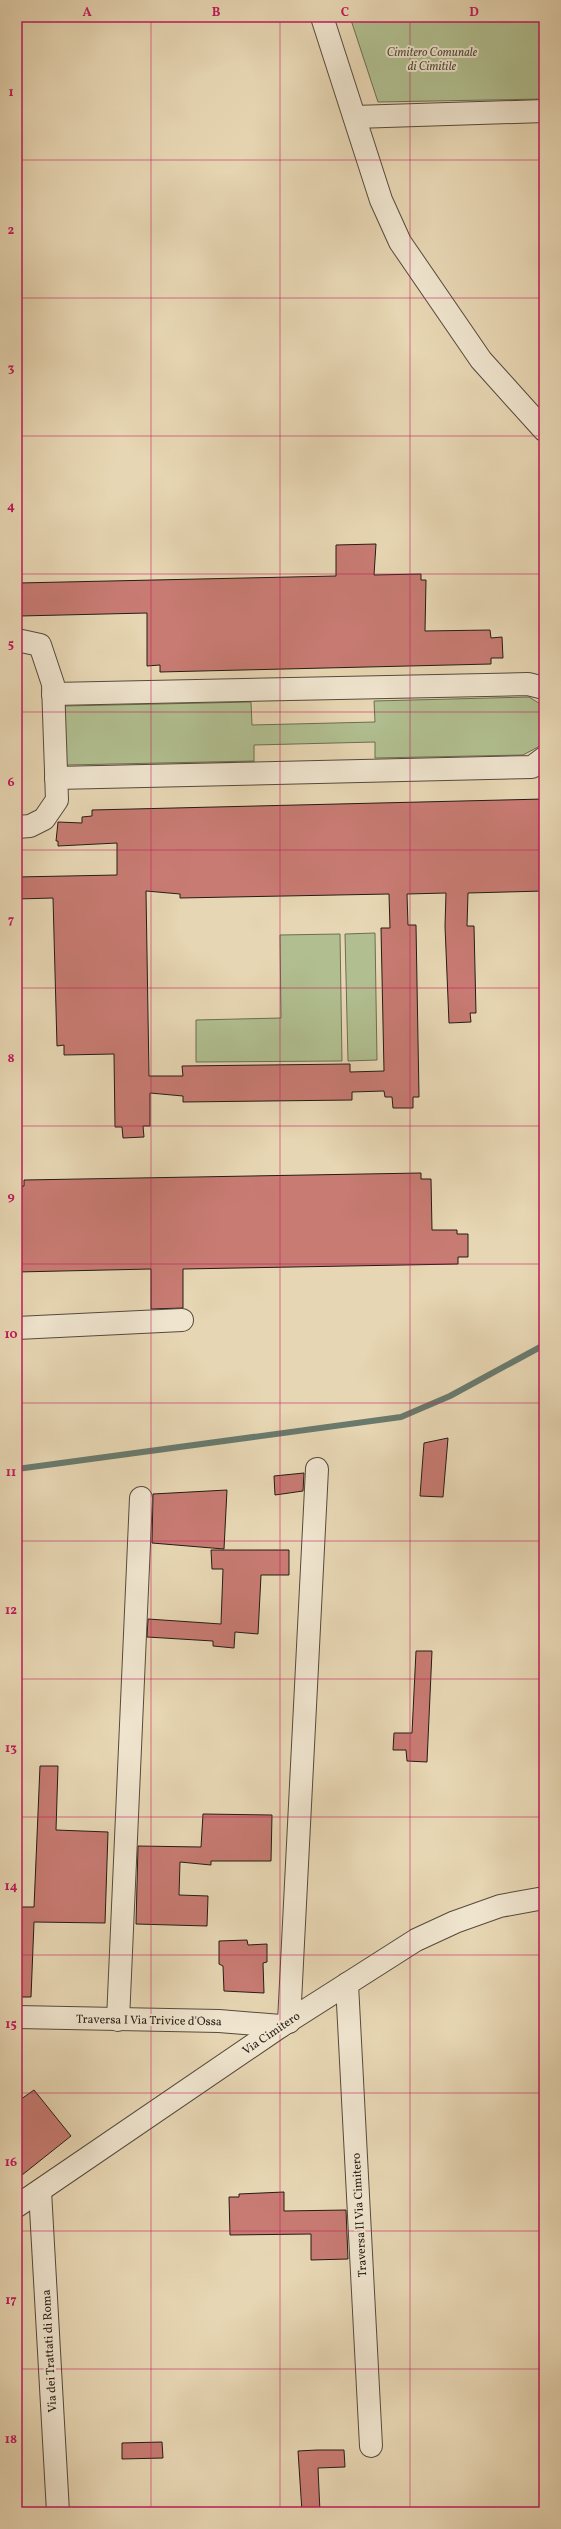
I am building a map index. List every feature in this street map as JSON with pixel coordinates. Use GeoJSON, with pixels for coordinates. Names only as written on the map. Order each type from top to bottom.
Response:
{"type":"FeatureCollection","features":[{"type":"Feature","properties":{"kind":"street"},"geometry":{"type":"LineString","coordinates":[[322,17],[381,200],[400,242],[481,360],[544,430]]}},
{"type":"Feature","properties":{"kind":"street"},"geometry":{"type":"LineString","coordinates":[[355,117],[544,111]]}},
{"type":"Feature","properties":{"kind":"street"},"geometry":{"type":"LineString","coordinates":[[17,640],[40,645],[53,684],[57,800],[44,819],[30,826],[17,826]]}},
{"type":"Feature","properties":{"kind":"street"},"geometry":{"type":"LineString","coordinates":[[54,694],[528,684],[544,688]]}},
{"type":"Feature","properties":{"kind":"street"},"geometry":{"type":"LineString","coordinates":[[56,778],[532,767],[544,758]]}},
{"type":"Feature","properties":{"kind":"street"},"geometry":{"type":"LineString","coordinates":[[17,1328],[182,1320]]}},
{"type":"Feature","properties":{"kind":"street"},"geometry":{"type":"LineString","coordinates":[[285,2024],[317,1470]]}},
{"type":"Feature","properties":{"kind":"street"},"geometry":{"type":"LineString","coordinates":[[118,2020],[140,1498]]}},
{"type":"Feature","properties":{"kind":"street","name":"Via Cimitero"},"geometry":{"type":"LineString","coordinates":[[17,2206],[285,2024],[416,1940],[455,1922],[500,1906],[544,1898]]}},
{"type":"Feature","properties":{"kind":"street","name":"Traversa II Via Cimitero"},"geometry":{"type":"LineString","coordinates":[[347,1984],[371,2446]]}},
{"type":"Feature","properties":{"kind":"street","name":"Traversa I Via Trivice d'Ossa"},"geometry":{"type":"LineString","coordinates":[[17,2017],[219,2021],[285,2024]]}},
{"type":"Feature","properties":{"kind":"street","name":"Via dei Trattati di Roma"},"geometry":{"type":"LineString","coordinates":[[40,2191],[58,2512]]}},
{"type":"Feature","properties":{"kind":"green space","name":"Cimitero Comunale di Cimitile"},"geometry":{"type":"Polygon","coordinates":[[[350,17],[544,17],[544,99],[378,102],[350,17]]]}},
{"type":"Feature","properties":{"kind":"green space"},"geometry":{"type":"Polygon","coordinates":[[[529,697],[542,705],[544,711],[544,740],[538,747],[523,755],[375,758],[375,742],[254,745],[254,761],[66,765],[65,706],[251,702],[252,725],[375,722],[374,701],[529,697]]]}},
{"type":"Feature","properties":{"kind":"green space"},"geometry":{"type":"Polygon","coordinates":[[[375,933],[377,1060],[348,1061],[345,934],[375,933]]]}},
{"type":"Feature","properties":{"kind":"green space"},"geometry":{"type":"Polygon","coordinates":[[[340,934],[342,1061],[196,1062],[196,1020],[281,1018],[280,935],[340,934]]]}},
{"type":"Feature","properties":{"kind":"building"},"geometry":{"type":"Polygon","coordinates":[[[376,544],[374,575],[421,574],[421,580],[426,580],[425,631],[490,630],[491,638],[502,637],[503,658],[491,658],[491,664],[160,672],[160,665],[147,666],[147,613],[20,616],[20,610],[17,610],[19,583],[336,576],[336,545],[376,544]]]}},
{"type":"Feature","properties":{"kind":"building"},"geometry":{"type":"Polygon","coordinates":[[[544,799],[544,891],[468,893],[467,926],[474,926],[476,1013],[470,1013],[471,1022],[449,1023],[445,926],[446,893],[407,894],[408,925],[416,925],[419,1097],[413,1097],[413,1108],[393,1108],[392,1097],[385,1097],[384,1091],[352,1092],[352,1100],[183,1102],[183,1096],[150,1093],[150,1126],[143,1126],[144,1137],[123,1138],[122,1127],[115,1127],[114,1054],[64,1055],[64,1045],[57,1046],[53,898],[17,899],[17,877],[117,875],[117,843],[58,846],[58,841],[56,841],[58,822],[82,823],[82,817],[92,816],[92,810],[544,799]],[[146,891],[149,1076],[183,1076],[182,1066],[350,1064],[350,1072],[384,1071],[381,928],[390,928],[389,894],[180,898],[180,894],[146,891]]]}},
{"type":"Feature","properties":{"kind":"building"},"geometry":{"type":"Polygon","coordinates":[[[421,1173],[421,1179],[431,1179],[432,1230],[457,1230],[457,1234],[468,1234],[468,1257],[458,1257],[458,1264],[183,1269],[183,1308],[151,1309],[151,1269],[17,1272],[17,1187],[24,1186],[24,1180],[421,1173]]]}},
{"type":"Feature","properties":{"kind":"building"},"geometry":{"type":"Polygon","coordinates":[[[448,1438],[443,1497],[420,1496],[424,1443],[448,1438]]]}},
{"type":"Feature","properties":{"kind":"building"},"geometry":{"type":"Polygon","coordinates":[[[304,1473],[303,1491],[275,1495],[274,1476],[304,1473]]]}},
{"type":"Feature","properties":{"kind":"building"},"geometry":{"type":"Polygon","coordinates":[[[227,1490],[224,1549],[152,1543],[153,1494],[227,1490]]]}},
{"type":"Feature","properties":{"kind":"building"},"geometry":{"type":"Polygon","coordinates":[[[211,1550],[289,1550],[289,1575],[261,1575],[258,1634],[235,1632],[234,1648],[213,1646],[213,1641],[147,1637],[148,1619],[221,1624],[223,1569],[212,1569],[211,1550]]]}},
{"type":"Feature","properties":{"kind":"building"},"geometry":{"type":"Polygon","coordinates":[[[416,1651],[432,1651],[427,1762],[407,1761],[406,1750],[393,1750],[394,1733],[412,1733],[416,1651]]]}},
{"type":"Feature","properties":{"kind":"building"},"geometry":{"type":"Polygon","coordinates":[[[40,1766],[58,1766],[56,1830],[108,1832],[105,1923],[34,1922],[31,1997],[17,1997],[17,1907],[34,1907],[40,1766]]]}},
{"type":"Feature","properties":{"kind":"building"},"geometry":{"type":"Polygon","coordinates":[[[203,1814],[272,1815],[271,1861],[211,1861],[211,1865],[180,1862],[179,1895],[208,1896],[207,1926],[136,1924],[138,1846],[201,1847],[203,1814]]]}},
{"type":"Feature","properties":{"kind":"building"},"geometry":{"type":"Polygon","coordinates":[[[247,1940],[248,1945],[267,1944],[267,1962],[263,1963],[264,1993],[224,1991],[223,1966],[219,1964],[219,1941],[247,1940]]]}},
{"type":"Feature","properties":{"kind":"building"},"geometry":{"type":"Polygon","coordinates":[[[34,2090],[71,2136],[17,2179],[17,2102],[34,2090]]]}},
{"type":"Feature","properties":{"kind":"building"},"geometry":{"type":"Polygon","coordinates":[[[284,2192],[284,2211],[346,2210],[348,2259],[311,2260],[311,2234],[230,2235],[229,2197],[239,2197],[239,2194],[284,2192]]]}},
{"type":"Feature","properties":{"kind":"building"},"geometry":{"type":"Polygon","coordinates":[[[162,2442],[163,2458],[122,2459],[122,2443],[162,2442]]]}},
{"type":"Feature","properties":{"kind":"building"},"geometry":{"type":"Polygon","coordinates":[[[344,2450],[345,2467],[318,2468],[320,2512],[302,2512],[298,2451],[344,2450]]]}},
{"type":"Feature","properties":{"kind":"waterway"},"geometry":{"type":"LineString","coordinates":[[17,1469],[401,1417],[450,1396],[544,1345]]}}]}
